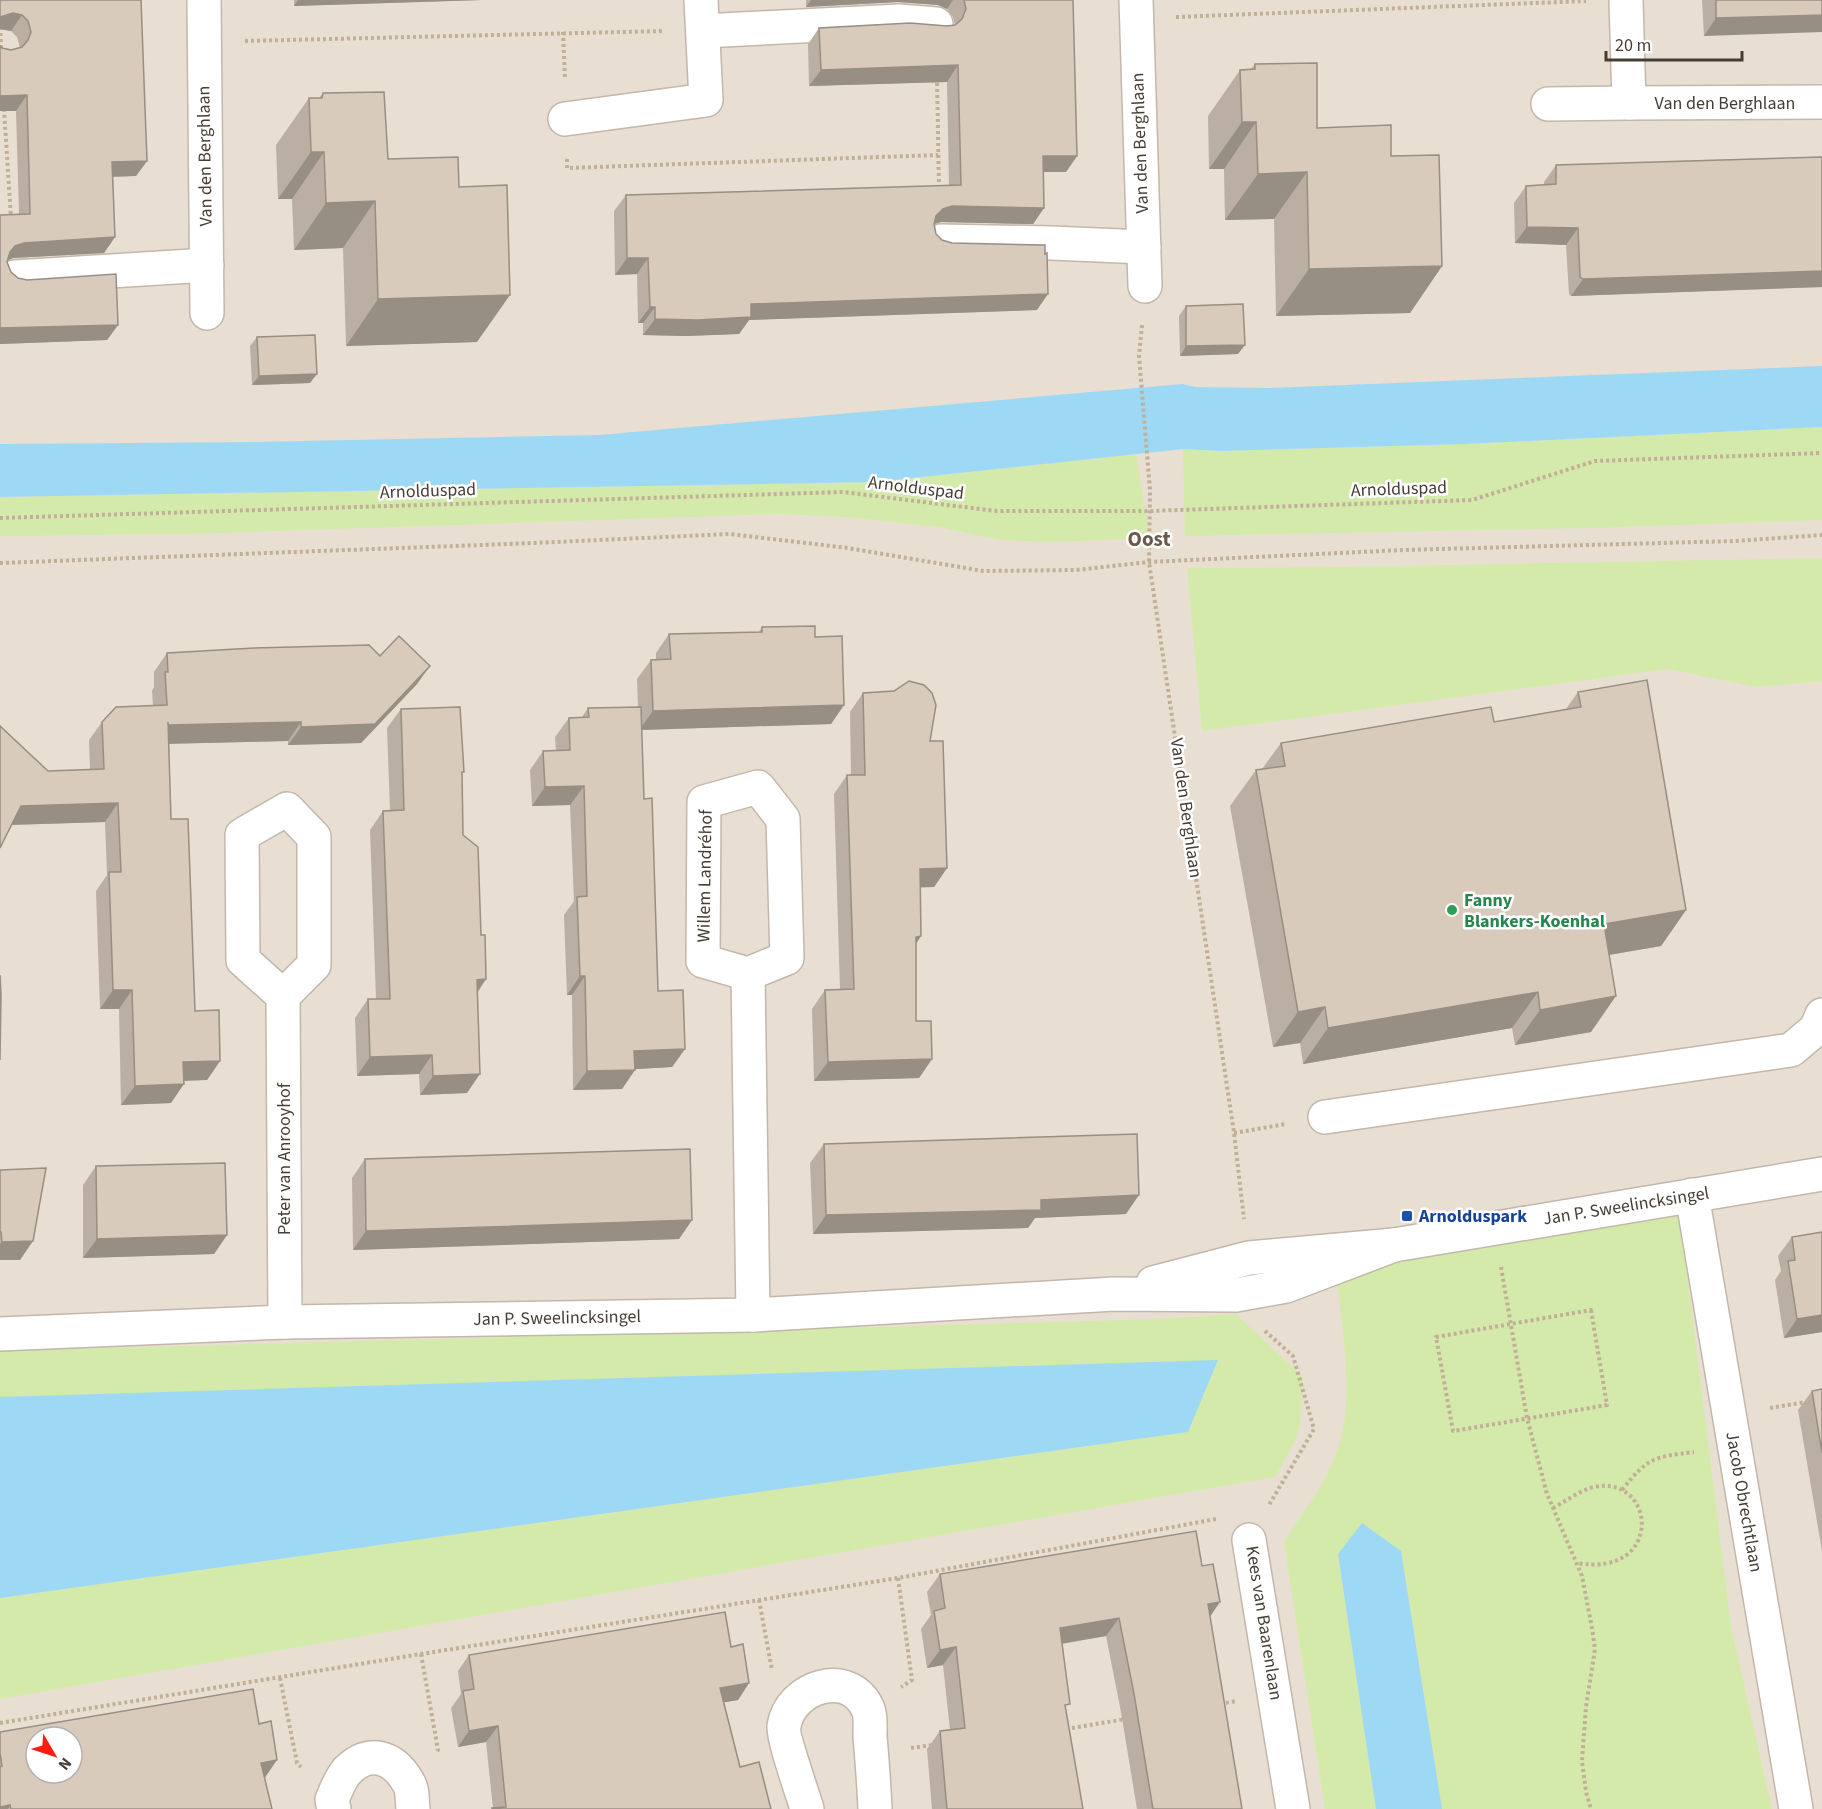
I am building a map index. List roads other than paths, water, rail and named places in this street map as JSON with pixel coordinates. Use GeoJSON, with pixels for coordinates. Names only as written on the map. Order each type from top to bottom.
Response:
{"type":"FeatureCollection","features":[{"type":"Feature","properties":{"kind":"street","name":"Van den Berghlaan"},"geometry":{"type":"LineString","coordinates":[[204,0],[207,313]]}},
{"type":"Feature","properties":{"kind":"street","name":"Van den Berghlaan"},"geometry":{"type":"LineString","coordinates":[[1626,0],[1629,103]]}},
{"type":"Feature","properties":{"kind":"street","name":"Van den Berghlaan"},"geometry":{"type":"LineString","coordinates":[[1136,9],[1145,286]]}},
{"type":"Feature","properties":{"kind":"street"},"geometry":{"type":"LineString","coordinates":[[566,118],[706,100],[702,15],[936,24]]}},
{"type":"Feature","properties":{"kind":"street","name":"Van den Berghlaan"},"geometry":{"type":"LineString","coordinates":[[1548,104],[1822,102]]}},
{"type":"Feature","properties":{"kind":"street"},"geometry":{"type":"LineString","coordinates":[[941,241],[1144,247]]}},
{"type":"Feature","properties":{"kind":"street"},"geometry":{"type":"LineString","coordinates":[[15,277],[207,265]]}},
{"type":"Feature","properties":{"kind":"street","name":"Willem Landréhof"},"geometry":{"type":"LineString","coordinates":[[758,787],[783,819],[787,958],[748,974],[703,961],[704,802],[758,787]]}},
{"type":"Feature","properties":{"kind":"street"},"geometry":{"type":"LineString","coordinates":[[287,809],[314,837],[314,965],[283,996],[243,960],[242,835],[287,809]]}},
{"type":"Feature","properties":{"kind":"street"},"geometry":{"type":"LineString","coordinates":[[748,974],[753,1315]]}},
{"type":"Feature","properties":{"kind":"street","name":"Peter van Anrooyhof"},"geometry":{"type":"LineString","coordinates":[[283,996],[285,1322]]}},
{"type":"Feature","properties":{"kind":"street"},"geometry":{"type":"LineString","coordinates":[[1325,1117],[1791,1050],[1816,1029],[1822,1015]]}},
{"type":"Feature","properties":{"kind":"street","name":"Jan P. Sweelincksingel"},"geometry":{"type":"LineString","coordinates":[[1114,1294],[1248,1258],[1394,1245],[1822,1174]]}},
{"type":"Feature","properties":{"kind":"street","name":"Jacob Obrechtlaan"},"geometry":{"type":"LineString","coordinates":[[1692,1195],[1796,1809]]}},
{"type":"Feature","properties":{"kind":"street","name":"Jan P. Sweelincksingel"},"geometry":{"type":"LineString","coordinates":[[0,1334],[285,1322],[753,1315],[1114,1294],[1236,1295],[1287,1286],[1394,1245]]}},
{"type":"Feature","properties":{"kind":"street","name":"Kees van Baarenlaan"},"geometry":{"type":"LineString","coordinates":[[1249,1540],[1293,1809]]}},
{"type":"Feature","properties":{"kind":"street"},"geometry":{"type":"LineString","coordinates":[[807,1809],[783,1728],[789,1707],[804,1694],[824,1684],[845,1686],[858,1695],[868,1710],[875,1809]]}},
{"type":"Feature","properties":{"kind":"street"},"geometry":{"type":"LineString","coordinates":[[333,1804],[348,1770],[361,1761],[375,1757],[390,1760],[411,1796]]}},
{"type":"Feature","properties":{"kind":"water"},"geometry":{"type":"Polygon","coordinates":[[[1822,366],[1822,427],[1465,444],[1221,451],[1183,449],[875,482],[0,497],[0,444],[254,442],[599,435],[1183,384],[1195,387],[1269,388],[1822,366]]]}},
{"type":"Feature","properties":{"kind":"water"},"geometry":{"type":"Polygon","coordinates":[[[1218,1360],[1188,1432],[0,1598],[0,1397],[1218,1360]]]}},
{"type":"Feature","properties":{"kind":"water"},"geometry":{"type":"Polygon","coordinates":[[[1362,1523],[1401,1551],[1442,1809],[1376,1809],[1338,1554],[1362,1523]]]}},
{"type":"Feature","properties":{"kind":"place","name":"Fanny Blankers-Koenhal"},"geometry":{"type":"Point","coordinates":[1452,910]}},
{"type":"Feature","properties":{"kind":"place","name":"Arnolduspark"},"geometry":{"type":"Point","coordinates":[1407,1216]}},
{"type":"Feature","properties":{"kind":"district","name":"Oost"},"geometry":{"type":"Point","coordinates":[1149,539]}}]}
